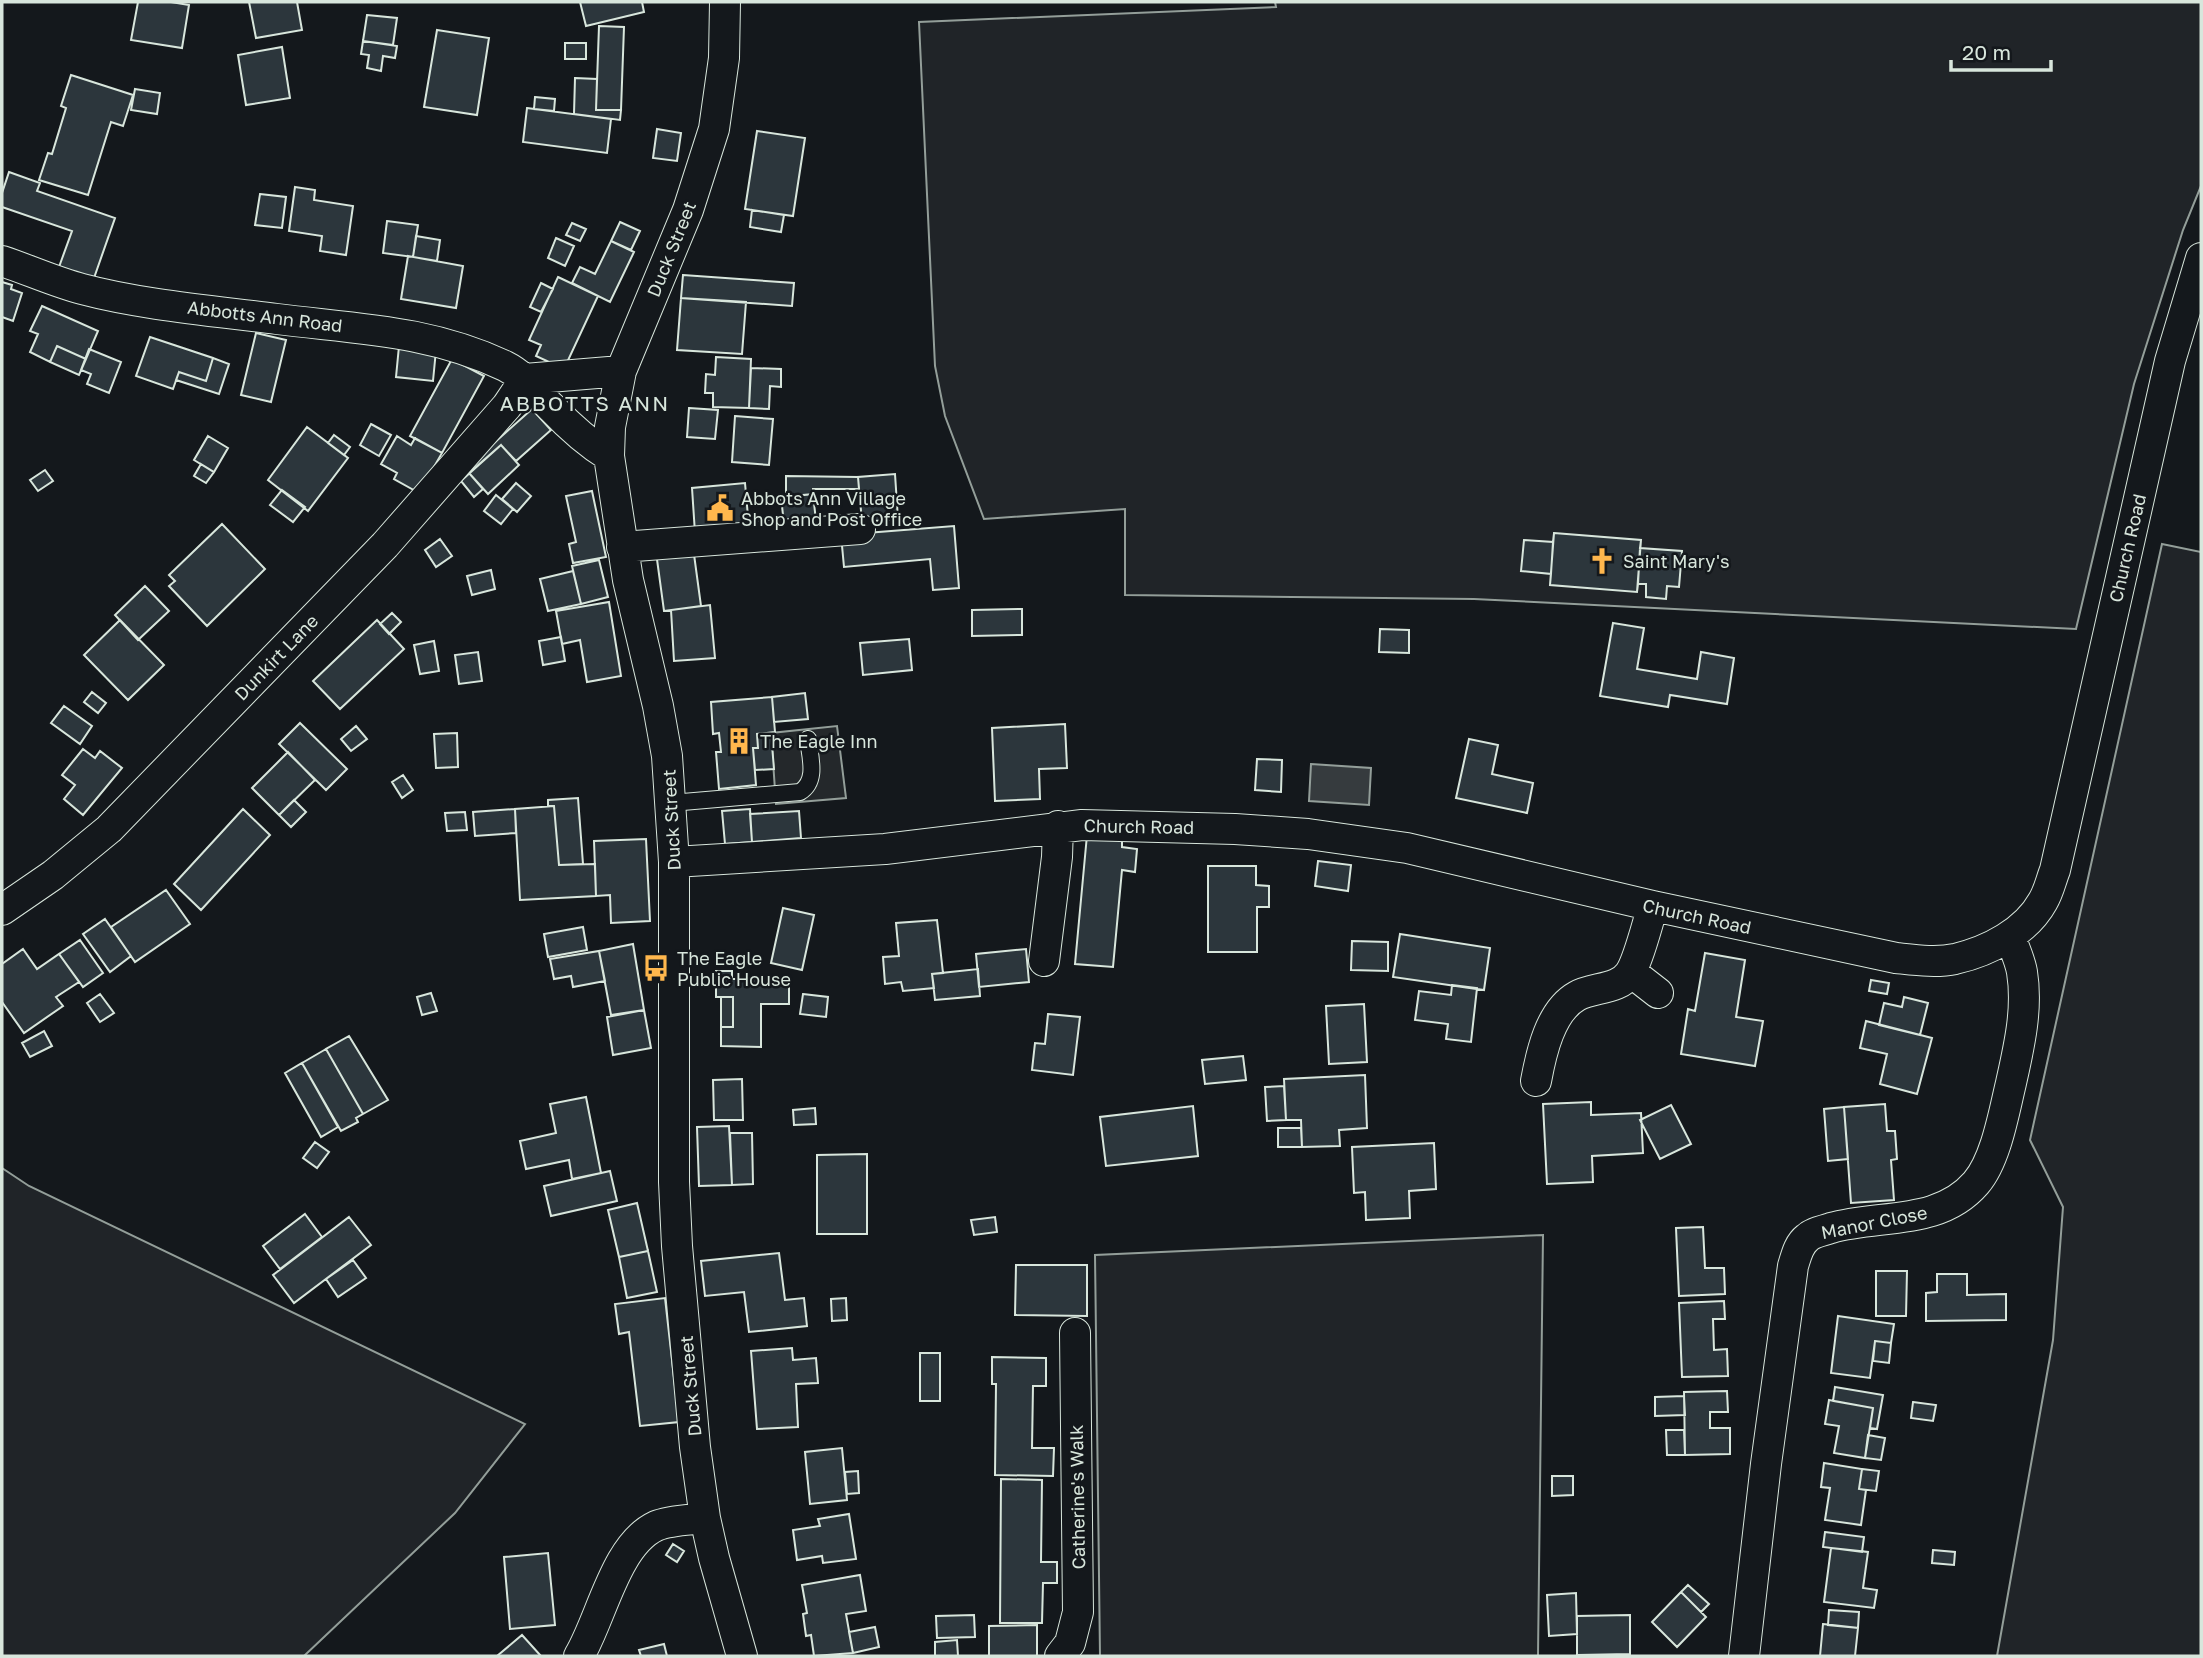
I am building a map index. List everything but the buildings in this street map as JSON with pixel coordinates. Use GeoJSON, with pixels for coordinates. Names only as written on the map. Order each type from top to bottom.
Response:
{"type":"FeatureCollection","features":[{"type":"Feature","properties":{"kind":"street","name":"Duck Street"},"geometry":{"type":"LineString","coordinates":[[726,2],[720,95],[705,159],[677,237],[621,371],[610,427],[609,456],[622,547],[664,733],[674,862],[674,1182],[695,1447],[705,1518],[742,1656]]}},
{"type":"Feature","properties":{"kind":"street","name":"Church Road"},"geometry":{"type":"LineString","coordinates":[[674,862],[886,849],[1058,826],[1124,824],[1235,829],[1362,840],[1407,848],[1653,906],[1871,953],[1927,961],[1955,959],[2010,936],[2029,921],[2044,900],[2055,870],[2170,361],[2201,258]]}},
{"type":"Feature","properties":{"kind":"street","name":"Abbotts Ann Road"},"geometry":{"type":"LineString","coordinates":[[2,261],[63,283],[106,294],[423,337],[481,356],[525,379],[552,409],[609,456]]}},
{"type":"Feature","properties":{"kind":"street"},"geometry":{"type":"LineString","coordinates":[[525,379],[621,371]]}},
{"type":"Feature","properties":{"kind":"street","name":"Dunkirt Lane"},"geometry":{"type":"LineString","coordinates":[[2,910],[54,875],[109,829],[385,545],[507,406],[525,379]]}},
{"type":"Feature","properties":{"kind":"street"},"geometry":{"type":"LineString","coordinates":[[622,547],[860,529]]}},
{"type":"Feature","properties":{"kind":"street"},"geometry":{"type":"LineString","coordinates":[[1044,961],[1057,858],[1058,826]]}},
{"type":"Feature","properties":{"kind":"street"},"geometry":{"type":"LineString","coordinates":[[1536,1081],[1547,1037],[1566,1004],[1577,995],[1621,982],[1631,972],[1653,906]]}},
{"type":"Feature","properties":{"kind":"street","name":"Manor Close"},"geometry":{"type":"LineString","coordinates":[[1744,1656],[1766,1464],[1797,1251],[1805,1239],[1825,1230],[1846,1224],[1902,1218],[1933,1211],[1964,1195],[1985,1170],[2019,1051],[2024,1009],[2022,972],[2010,936]]}},
{"type":"Feature","properties":{"kind":"street"},"geometry":{"type":"LineString","coordinates":[[1631,972],[1658,993]]}},
{"type":"Feature","properties":{"kind":"street","name":"Catherine's Walk"},"geometry":{"type":"LineString","coordinates":[[1060,1656],[1070,1643],[1078,1612],[1075,1333]]}},
{"type":"Feature","properties":{"kind":"street"},"geometry":{"type":"LineString","coordinates":[[579,1656],[620,1565],[633,1547],[657,1526],[705,1518]]}},
{"type":"Feature","properties":{"kind":"lane"},"geometry":{"type":"LineString","coordinates":[[671,803],[800,792],[808,788],[812,780],[808,739]]}},
{"type":"Feature","properties":{"kind":"shaded area"},"geometry":{"type":"Polygon","coordinates":[[[1275,2],[2201,2],[2201,186],[2183,230],[2134,384],[2076,629],[1474,599],[1125,595],[1125,509],[984,519],[945,416],[935,366],[919,22],[1276,7],[1275,2]]]}},
{"type":"Feature","properties":{"kind":"shaded area"},"geometry":{"type":"Polygon","coordinates":[[[2162,544],[2201,552],[2201,1656],[1997,1656],[2053,1340],[2063,1207],[2030,1140],[2162,544]]]}},
{"type":"Feature","properties":{"kind":"shaded area"},"geometry":{"type":"Polygon","coordinates":[[[837,726],[846,798],[776,804],[771,733],[837,726]]]}},
{"type":"Feature","properties":{"kind":"shaded area"},"geometry":{"type":"Polygon","coordinates":[[[1311,764],[1371,768],[1369,805],[1309,801],[1311,764]]]}},
{"type":"Feature","properties":{"kind":"shaded area"},"geometry":{"type":"Polygon","coordinates":[[[2,1168],[29,1186],[525,1424],[455,1513],[304,1656],[2,1656],[2,1168]]]}},
{"type":"Feature","properties":{"kind":"shaded area"},"geometry":{"type":"Polygon","coordinates":[[[1543,1235],[1538,1656],[1100,1656],[1095,1255],[1543,1235]]]}},
{"type":"Feature","properties":{"kind":"place","name":"Abbots Ann Village Shop and Post Office"},"geometry":{"type":"Point","coordinates":[720,508]}},
{"type":"Feature","properties":{"kind":"place","name":"Saint Mary's"},"geometry":{"type":"Point","coordinates":[1602,561]}},
{"type":"Feature","properties":{"kind":"place","name":"The Eagle Inn"},"geometry":{"type":"Point","coordinates":[739,741]}},
{"type":"Feature","properties":{"kind":"place","name":"The Eagle Public House"},"geometry":{"type":"Point","coordinates":[656,968]}},
{"type":"Feature","properties":{"kind":"district","name":"ABBOTTS ANN"},"geometry":{"type":"Point","coordinates":[585,403]}}]}
